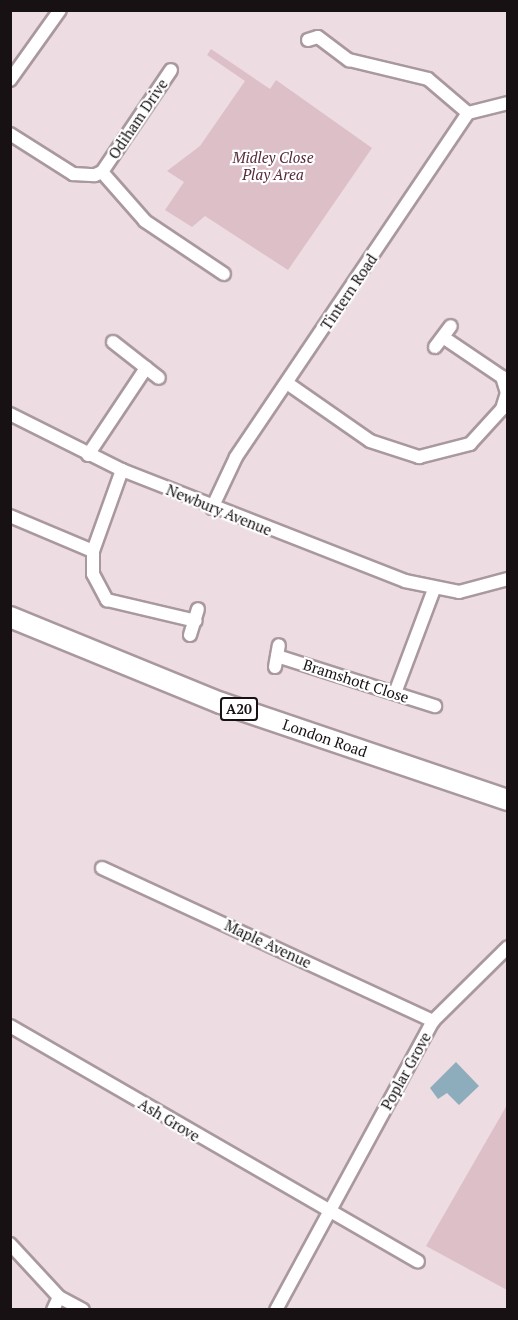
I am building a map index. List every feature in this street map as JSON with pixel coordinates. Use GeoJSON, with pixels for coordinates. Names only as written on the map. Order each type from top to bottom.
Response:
{"type":"FeatureCollection","features":[{"type":"Feature","properties":{"kind":"main road","name":"London Road"},"geometry":{"type":"LineString","coordinates":[[10,617],[221,703],[507,800]]}},
{"type":"Feature","properties":{"kind":"street"},"geometry":{"type":"LineString","coordinates":[[10,80],[60,10]]}},
{"type":"Feature","properties":{"kind":"street"},"geometry":{"type":"LineString","coordinates":[[308,40],[318,37],[349,60],[428,79],[468,113],[507,103]]}},
{"type":"Feature","properties":{"kind":"street","name":"Odiham Drive"},"geometry":{"type":"LineString","coordinates":[[10,134],[73,174],[102,172],[171,70]]}},
{"type":"Feature","properties":{"kind":"street","name":"Tintern Road"},"geometry":{"type":"LineString","coordinates":[[212,508],[236,457],[468,113]]}},
{"type":"Feature","properties":{"kind":"street"},"geometry":{"type":"LineString","coordinates":[[102,172],[145,221],[224,274]]}},
{"type":"Feature","properties":{"kind":"street"},"geometry":{"type":"LineString","coordinates":[[435,347],[451,326]]}},
{"type":"Feature","properties":{"kind":"street"},"geometry":{"type":"LineString","coordinates":[[287,383],[370,441],[419,457],[470,444],[502,409],[507,393],[502,377],[443,337]]}},
{"type":"Feature","properties":{"kind":"street"},"geometry":{"type":"LineString","coordinates":[[113,342],[159,378]]}},
{"type":"Feature","properties":{"kind":"street"},"geometry":{"type":"LineString","coordinates":[[88,455],[146,368]]}},
{"type":"Feature","properties":{"kind":"street","name":"Newbury Avenue"},"geometry":{"type":"LineString","coordinates":[[10,414],[88,455],[212,508],[434,589],[474,591],[507,579]]}},
{"type":"Feature","properties":{"kind":"street"},"geometry":{"type":"LineString","coordinates":[[122,470],[93,551],[93,574],[107,600],[197,615],[190,635]]}},
{"type":"Feature","properties":{"kind":"street"},"geometry":{"type":"LineString","coordinates":[[10,516],[93,551]]}},
{"type":"Feature","properties":{"kind":"street"},"geometry":{"type":"LineString","coordinates":[[395,693],[434,589]]}},
{"type":"Feature","properties":{"kind":"street","name":"Bramshott Close"},"geometry":{"type":"LineString","coordinates":[[277,656],[435,706]]}},
{"type":"Feature","properties":{"kind":"street","name":"Maple Avenue"},"geometry":{"type":"LineString","coordinates":[[102,868],[433,1022]]}},
{"type":"Feature","properties":{"kind":"street","name":"Poplar Grove"},"geometry":{"type":"LineString","coordinates":[[279,1308],[327,1213],[433,1022],[507,947]]}},
{"type":"Feature","properties":{"kind":"street","name":"Ash Grove"},"geometry":{"type":"LineString","coordinates":[[10,1026],[327,1213]]}},
{"type":"Feature","properties":{"kind":"street"},"geometry":{"type":"LineString","coordinates":[[327,1213],[418,1262]]}},
{"type":"Feature","properties":{"kind":"street"},"geometry":{"type":"LineString","coordinates":[[10,1244],[59,1297],[82,1310]]}},
{"type":"Feature","properties":{"kind":"street"},"geometry":{"type":"LineString","coordinates":[[53,1310],[59,1297]]}},
{"type":"Feature","properties":{"kind":"green space","name":"Midley Close Play Area"},"geometry":{"type":"Polygon","coordinates":[[[211,49],[270,89],[276,80],[372,148],[288,270],[205,216],[192,227],[165,210],[184,182],[167,171],[200,146],[245,81],[207,55],[211,49]]]}},
{"type":"Feature","properties":{"kind":"green space"},"geometry":{"type":"Polygon","coordinates":[[[507,1105],[507,1290],[426,1246],[507,1105]]]}},
{"type":"Feature","properties":{"kind":"building"},"geometry":{"type":"Polygon","coordinates":[[[456,1062],[479,1086],[459,1105],[447,1093],[438,1099],[430,1088],[456,1062]]]}}]}
